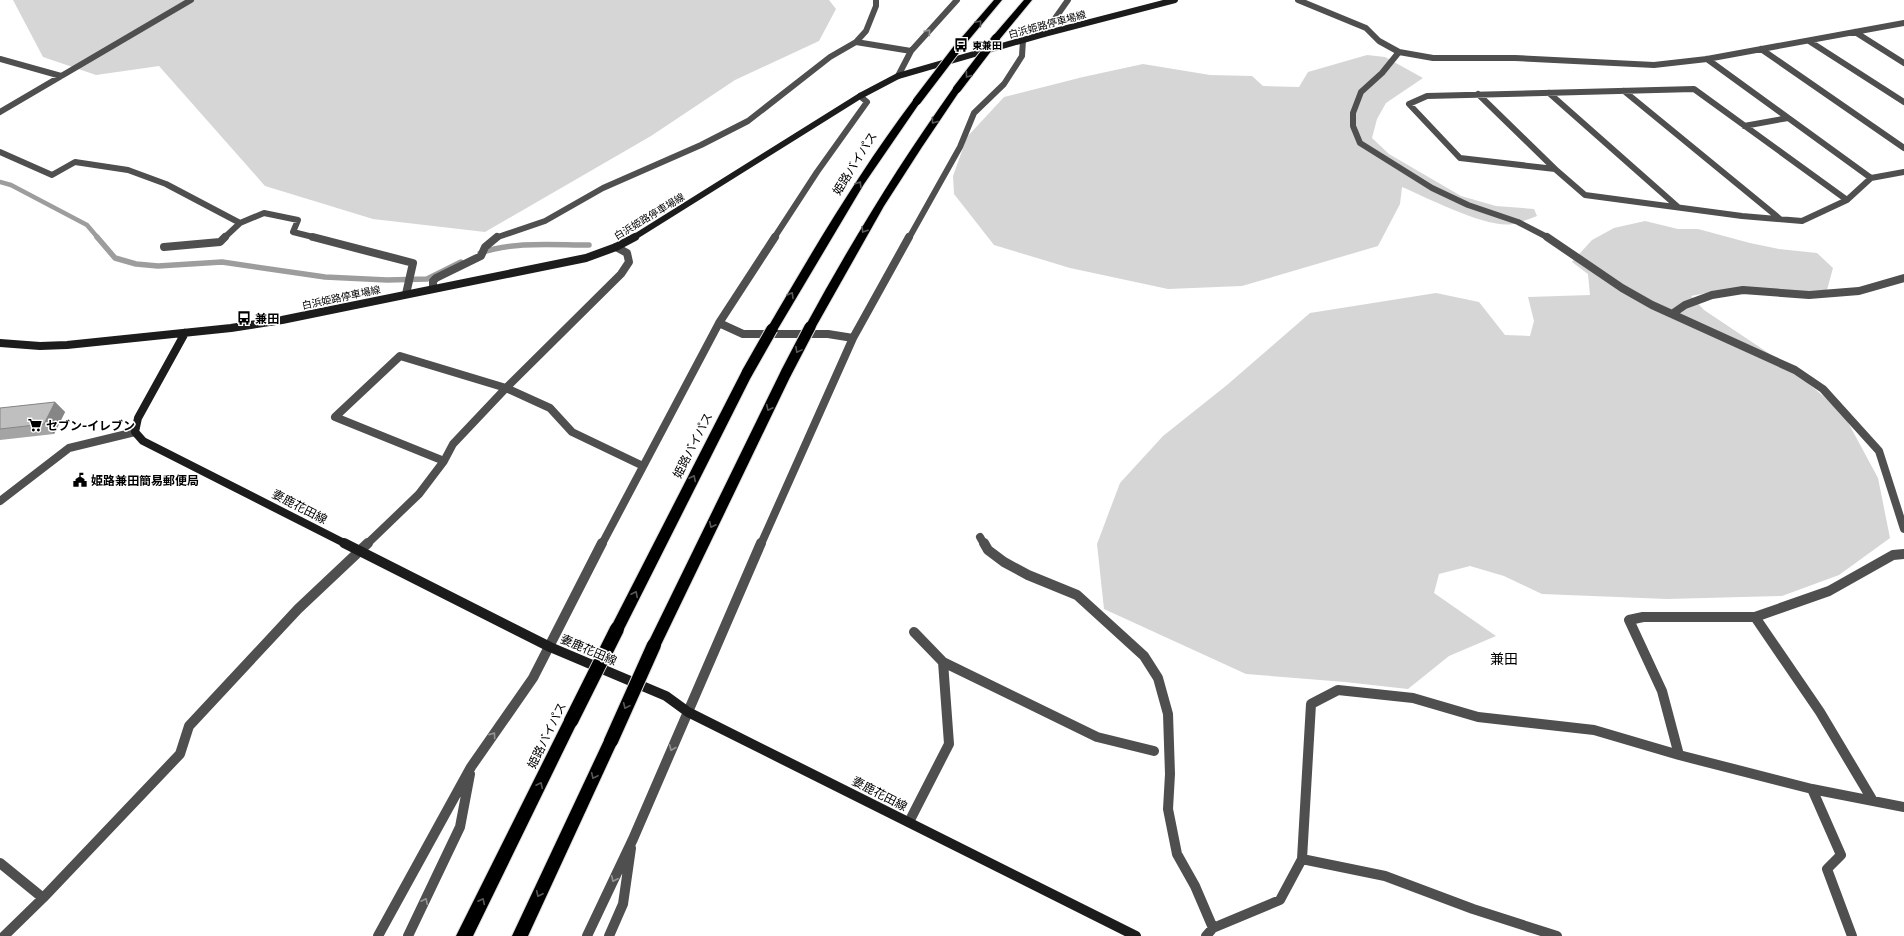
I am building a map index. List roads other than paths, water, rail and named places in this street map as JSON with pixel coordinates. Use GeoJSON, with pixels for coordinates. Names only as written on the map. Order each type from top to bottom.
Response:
{"type":"FeatureCollection","features":[{"type":"Feature","properties":{"kind":"highway","name":"姫路バイパス"},"geometry":{"type":"LineString","coordinates":[[464,936],[617,629],[747,373],[772,329],[815,255],[887,140],[959,46],[998,0]]}},
{"type":"Feature","properties":{"kind":"highway"},"geometry":{"type":"LineString","coordinates":[[520,936],[654,645],[786,373],[847,258],[922,137],[996,38],[1028,0]]}},
{"type":"Feature","properties":{"kind":"main road","name":"白浜姫路停車場線"},"geometry":{"type":"LineString","coordinates":[[0,343],[40,346],[67,345],[185,333],[282,320],[586,258],[616,247],[636,237],[860,96],[898,76],[1044,34],[1175,0]]}},
{"type":"Feature","properties":{"kind":"main road"},"geometry":{"type":"LineString","coordinates":[[135,432],[138,418],[185,333]]}},
{"type":"Feature","properties":{"kind":"main road","name":"妻鹿花田線"},"geometry":{"type":"LineString","coordinates":[[135,432],[143,441],[358,551],[550,647],[666,696],[688,712],[1136,936]]}},
{"type":"Feature","properties":{"kind":"street"},"geometry":{"type":"LineString","coordinates":[[0,112],[191,0]]}},
{"type":"Feature","properties":{"kind":"street"},"geometry":{"type":"LineString","coordinates":[[433,288],[433,281],[436,278],[482,256],[486,247],[494,238],[545,221],[603,188],[701,145],[706,141],[748,122],[830,58],[856,42],[866,31],[876,6],[876,0]]}},
{"type":"Feature","properties":{"kind":"street"},"geometry":{"type":"LineString","coordinates":[[898,76],[911,51],[957,0]]}},
{"type":"Feature","properties":{"kind":"street"},"geometry":{"type":"LineString","coordinates":[[1044,34],[1068,0]]}},
{"type":"Feature","properties":{"kind":"street"},"geometry":{"type":"LineString","coordinates":[[1298,0],[1366,28],[1379,41],[1399,52],[1433,58],[1515,58],[1654,65],[1706,60],[1903,24]]}},
{"type":"Feature","properties":{"kind":"street"},"geometry":{"type":"LineString","coordinates":[[1855,32],[1904,62]]}},
{"type":"Feature","properties":{"kind":"street"},"geometry":{"type":"LineString","coordinates":[[587,936],[633,839],[748,572],[853,338],[960,147],[974,113],[1004,84],[1022,56],[1023,40]]}},
{"type":"Feature","properties":{"kind":"street"},"geometry":{"type":"LineString","coordinates":[[1809,41],[1904,102]]}},
{"type":"Feature","properties":{"kind":"street"},"geometry":{"type":"LineString","coordinates":[[856,42],[911,51]]}},
{"type":"Feature","properties":{"kind":"street"},"geometry":{"type":"LineString","coordinates":[[1761,49],[1904,148]]}},
{"type":"Feature","properties":{"kind":"street"},"geometry":{"type":"LineString","coordinates":[[1399,52],[1382,73],[1361,92],[1352,113],[1353,126],[1360,143],[1432,188],[1468,205],[1518,222],[1547,237],[1622,288],[1672,314],[1795,370],[1822,389],[1880,451],[1904,529]]}},
{"type":"Feature","properties":{"kind":"street"},"geometry":{"type":"LineString","coordinates":[[0,59],[61,76]]}},
{"type":"Feature","properties":{"kind":"street"},"geometry":{"type":"LineString","coordinates":[[1706,60],[1871,178]]}},
{"type":"Feature","properties":{"kind":"street"},"geometry":{"type":"LineString","coordinates":[[1555,169],[1460,158],[1409,104],[1427,96],[1694,89],[1847,200]]}},
{"type":"Feature","properties":{"kind":"street"},"geometry":{"type":"LineString","coordinates":[[1624,91],[1780,219]]}},
{"type":"Feature","properties":{"kind":"street"},"geometry":{"type":"LineString","coordinates":[[1549,93],[1678,207]]}},
{"type":"Feature","properties":{"kind":"street"},"geometry":{"type":"LineString","coordinates":[[1478,94],[1555,169],[1585,195],[1802,221],[1847,200],[1871,178],[1904,172]]}},
{"type":"Feature","properties":{"kind":"street"},"geometry":{"type":"LineString","coordinates":[[378,936],[471,768],[533,678],[590,566],[720,323],[817,172],[867,102],[860,96]]}},
{"type":"Feature","properties":{"kind":"street"},"geometry":{"type":"LineString","coordinates":[[1744,126],[1788,118]]}},
{"type":"Feature","properties":{"kind":"street"},"geometry":{"type":"LineString","coordinates":[[0,152],[52,175],[75,162],[128,170],[166,184],[240,223]]}},
{"type":"Feature","properties":{"kind":"street"},"geometry":{"type":"LineString","coordinates":[[164,247],[220,242],[240,223],[264,213],[298,220],[293,232],[413,263],[406,294]]}},
{"type":"Feature","properties":{"kind":"street"},"geometry":{"type":"LineString","coordinates":[[4,936],[43,898],[180,754],[189,726],[298,609],[419,494],[444,461],[453,444],[506,388],[621,274],[629,262],[627,253],[616,247]]}},
{"type":"Feature","properties":{"kind":"street"},"geometry":{"type":"LineString","coordinates":[[1672,314],[1685,305],[1712,295],[1743,290],[1809,295],[1859,291],[1904,278]]}},
{"type":"Feature","properties":{"kind":"street"},"geometry":{"type":"LineString","coordinates":[[720,323],[743,334],[828,334],[853,338]]}},
{"type":"Feature","properties":{"kind":"street"},"geometry":{"type":"LineString","coordinates":[[444,461],[335,417],[400,356],[506,388],[550,408],[572,432],[643,466]]}},
{"type":"Feature","properties":{"kind":"street"},"geometry":{"type":"LineString","coordinates":[[0,501],[69,448],[135,432]]}},
{"type":"Feature","properties":{"kind":"street"},"geometry":{"type":"LineString","coordinates":[[980,537],[988,550],[1004,562],[1028,575],[1077,594],[1144,656],[1158,678],[1168,714],[1170,774],[1168,809],[1177,854],[1195,886],[1213,928]]}},
{"type":"Feature","properties":{"kind":"street"},"geometry":{"type":"LineString","coordinates":[[1679,755],[1662,691],[1628,620],[1643,617],[1755,617],[1830,591],[1893,555],[1904,554]]}},
{"type":"Feature","properties":{"kind":"street"},"geometry":{"type":"LineString","coordinates":[[1755,617],[1820,712],[1873,801]]}},
{"type":"Feature","properties":{"kind":"street"},"geometry":{"type":"LineString","coordinates":[[914,632],[943,662],[1097,737],[1154,751]]}},
{"type":"Feature","properties":{"kind":"street"},"geometry":{"type":"LineString","coordinates":[[909,822],[949,744],[943,662]]}},
{"type":"Feature","properties":{"kind":"street"},"geometry":{"type":"LineString","coordinates":[[1206,936],[1213,928],[1280,900],[1302,859],[1310,704],[1338,690],[1413,698],[1478,717],[1594,730],[1679,755],[1812,789],[1904,807]]}},
{"type":"Feature","properties":{"kind":"street"},"geometry":{"type":"LineString","coordinates":[[408,936],[460,827],[471,768]]}},
{"type":"Feature","properties":{"kind":"street"},"geometry":{"type":"LineString","coordinates":[[1812,789],[1841,855],[1827,870],[1852,936]]}},
{"type":"Feature","properties":{"kind":"street"},"geometry":{"type":"LineString","coordinates":[[609,936],[622,904],[633,839]]}},
{"type":"Feature","properties":{"kind":"street"},"geometry":{"type":"LineString","coordinates":[[1302,859],[1385,876],[1473,909],[1557,936]]}},
{"type":"Feature","properties":{"kind":"street"},"geometry":{"type":"LineString","coordinates":[[0,864],[43,898]]}},
{"type":"Feature","properties":{"kind":"waterway"},"geometry":{"type":"LineString","coordinates":[[0,182],[11,185],[87,225],[98,238]]}},
{"type":"Feature","properties":{"kind":"waterway"},"geometry":{"type":"LineString","coordinates":[[97,237],[115,258],[136,264],[158,266],[222,262],[325,277],[387,280],[427,279],[461,262]]}},
{"type":"Feature","properties":{"kind":"waterway"},"geometry":{"type":"LineString","coordinates":[[480,253],[493,249],[520,245],[589,245]]}},
{"type":"Feature","properties":{"kind":"place","name":"東兼田"},"geometry":{"type":"Point","coordinates":[961,45]}},
{"type":"Feature","properties":{"kind":"place","name":"兼田"},"geometry":{"type":"Point","coordinates":[244,318]}},
{"type":"Feature","properties":{"kind":"place","name":"セブン-イレブン"},"geometry":{"type":"Point","coordinates":[35,425]}},
{"type":"Feature","properties":{"kind":"place","name":"姫路兼田簡易郵便局"},"geometry":{"type":"Point","coordinates":[80,480]}},
{"type":"Feature","properties":{"kind":"district","name":"兼田"},"geometry":{"type":"Point","coordinates":[1504,658]}}]}
